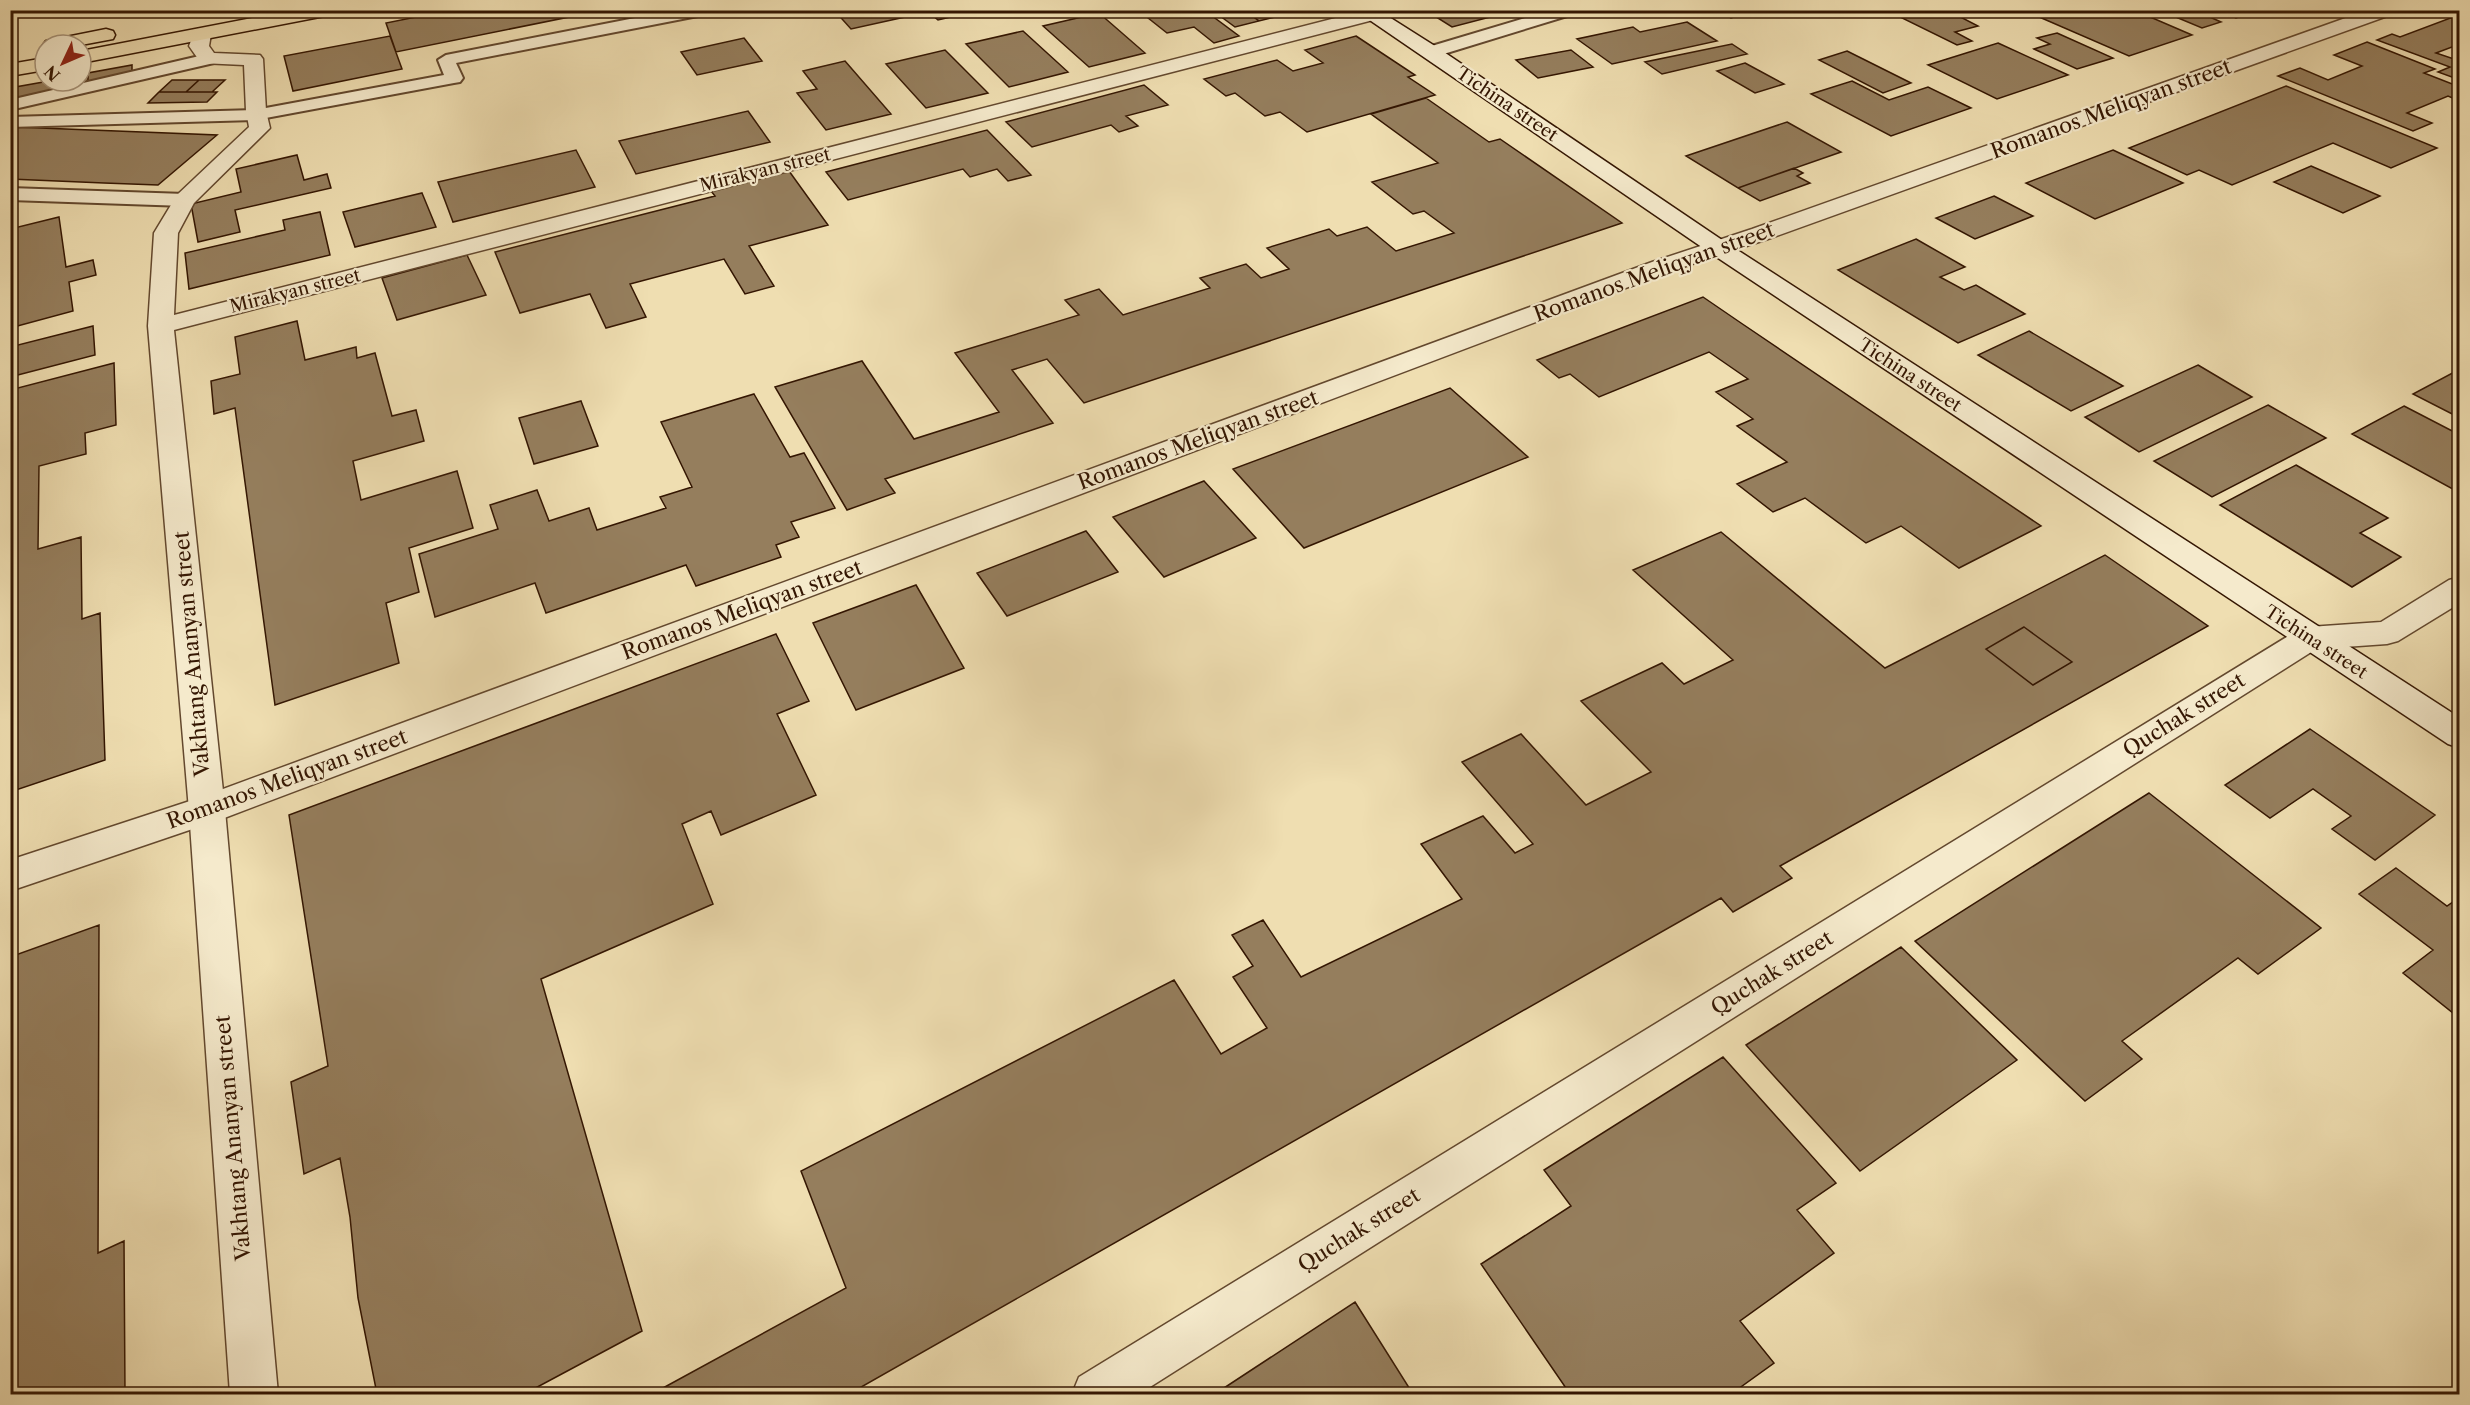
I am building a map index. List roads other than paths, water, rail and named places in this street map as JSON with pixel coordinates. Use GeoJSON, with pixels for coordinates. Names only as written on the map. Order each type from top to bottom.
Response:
{"type":"FeatureCollection","features":[{"type":"Feature","properties":{"kind":"main road"},"geometry":{"type":"LineString","coordinates":[[93,37],[237,10]]}},
{"type":"Feature","properties":{"kind":"main road"},"geometry":{"type":"LineString","coordinates":[[93,56],[205,47],[325,10]]}},
{"type":"Feature","properties":{"kind":"main road"},"geometry":{"type":"LineString","coordinates":[[10,53],[33,48]]}},
{"type":"Feature","properties":{"kind":"main road"},"geometry":{"type":"LineString","coordinates":[[10,70],[33,66]]}},
{"type":"Feature","properties":{"kind":"street","name":"Romanos Meliqyan street"},"geometry":{"type":"LineString","coordinates":[[10,876],[207,810],[1717,247],[1760,234],[2387,10]]}},
{"type":"Feature","properties":{"kind":"street","name":"Tichina street"},"geometry":{"type":"LineString","coordinates":[[1367,13],[1431,52],[1717,247],[2308,638],[2460,735]]}},
{"type":"Feature","properties":{"kind":"street","name":"Mirakyan street"},"geometry":{"type":"LineString","coordinates":[[161,326],[1367,13]]}},
{"type":"Feature","properties":{"kind":"street","name":"Vakhtang Ananyan street"},"geometry":{"type":"LineString","coordinates":[[205,47],[253,59],[256,82],[255,115],[260,128],[185,200],[166,233],[161,326],[207,810],[254,1395]]}},
{"type":"Feature","properties":{"kind":"street","name":"Quchak street"},"geometry":{"type":"LineString","coordinates":[[1096,1395],[2308,638],[2386,633],[2460,588]]}},
{"type":"Feature","properties":{"kind":"lane"},"geometry":{"type":"LineString","coordinates":[[10,122],[255,115],[454,78],[446,60],[703,10]]}},
{"type":"Feature","properties":{"kind":"lane"},"geometry":{"type":"LineString","coordinates":[[1431,52],[1571,10]]}},
{"type":"Feature","properties":{"kind":"lane"},"geometry":{"type":"LineString","coordinates":[[10,105],[205,47]]}},
{"type":"Feature","properties":{"kind":"lane"},"geometry":{"type":"LineString","coordinates":[[10,194],[185,200]]}}]}
